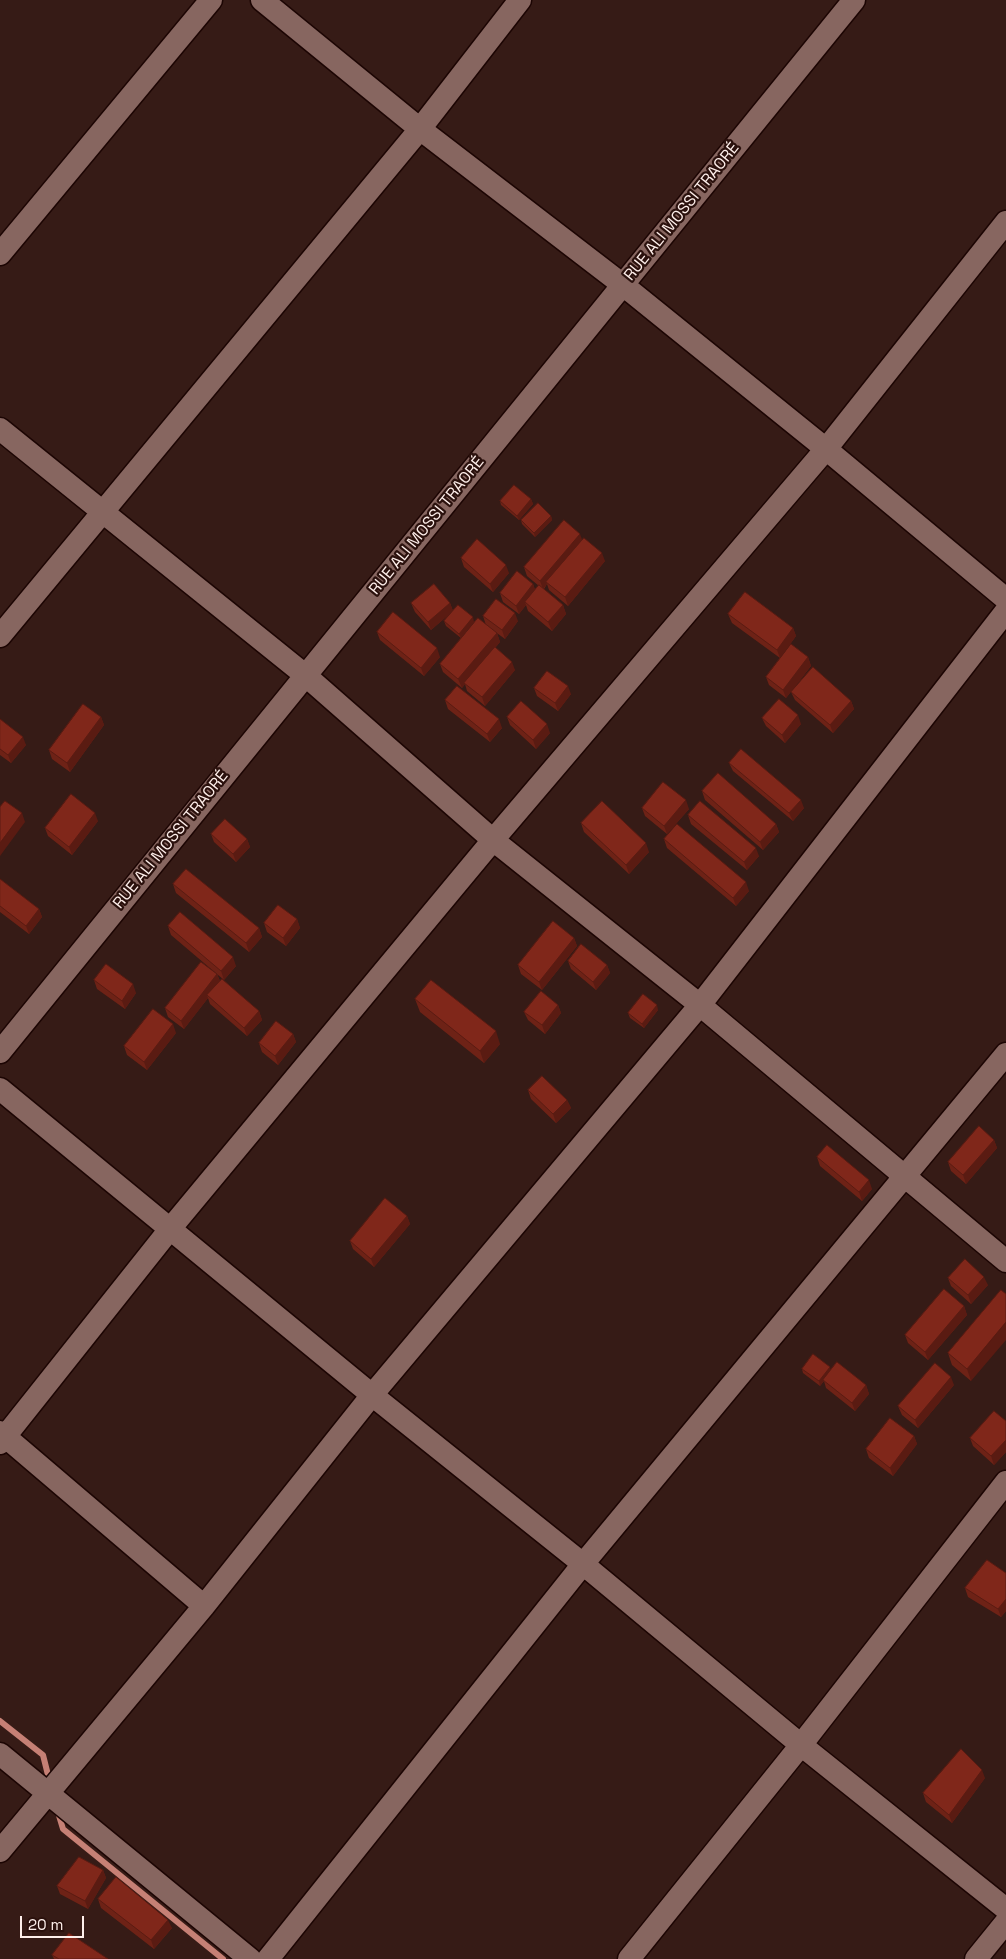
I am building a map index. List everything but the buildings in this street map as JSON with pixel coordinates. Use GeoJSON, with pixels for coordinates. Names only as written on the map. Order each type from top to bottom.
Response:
{"type":"FeatureCollection","features":[{"type":"Feature","properties":{"kind":"street"},"geometry":{"type":"LineString","coordinates":[[0,254],[211,0]]}},
{"type":"Feature","properties":{"kind":"street"},"geometry":{"type":"LineString","coordinates":[[262,0],[420,129],[623,285],[826,449],[1006,599]]}},
{"type":"Feature","properties":{"kind":"street"},"geometry":{"type":"LineString","coordinates":[[0,636],[420,129],[520,0]]}},
{"type":"Feature","properties":{"kind":"street","name":"RUE ALI MOSSI TRAORÉ"},"geometry":{"type":"LineString","coordinates":[[0,1052],[854,0]]}},
{"type":"Feature","properties":{"kind":"street"},"geometry":{"type":"LineString","coordinates":[[204,1606],[2,1437],[170,1229],[493,840],[826,449],[1006,222]]}},
{"type":"Feature","properties":{"kind":"street"},"geometry":{"type":"LineString","coordinates":[[0,429],[305,675],[493,840],[700,1005],[1006,1261]]}},
{"type":"Feature","properties":{"kind":"street"},"geometry":{"type":"LineString","coordinates":[[0,1851],[204,1606],[372,1394],[700,1005],[1006,611]]}},
{"type":"Feature","properties":{"kind":"street"},"geometry":{"type":"LineString","coordinates":[[268,1959],[583,1564],[1006,1054]]}},
{"type":"Feature","properties":{"kind":"street"},"geometry":{"type":"LineString","coordinates":[[0,1089],[583,1564],[801,1745],[1006,1910]]}},
{"type":"Feature","properties":{"kind":"street"},"geometry":{"type":"LineString","coordinates":[[629,1959],[801,1745],[1006,1482]]}},
{"type":"Feature","properties":{"kind":"street"},"geometry":{"type":"LineString","coordinates":[[0,1754],[250,1959]]}},
{"type":"Feature","properties":{"kind":"street"},"geometry":{"type":"LineString","coordinates":[[976,1959],[1006,1922]]}},
{"type":"Feature","properties":{"kind":"waterway"},"geometry":{"type":"LineString","coordinates":[[0,1721],[43,1755],[50,1783]]}},
{"type":"Feature","properties":{"kind":"waterway"},"geometry":{"type":"LineString","coordinates":[[57,1809],[63,1829],[223,1959]]}}]}
